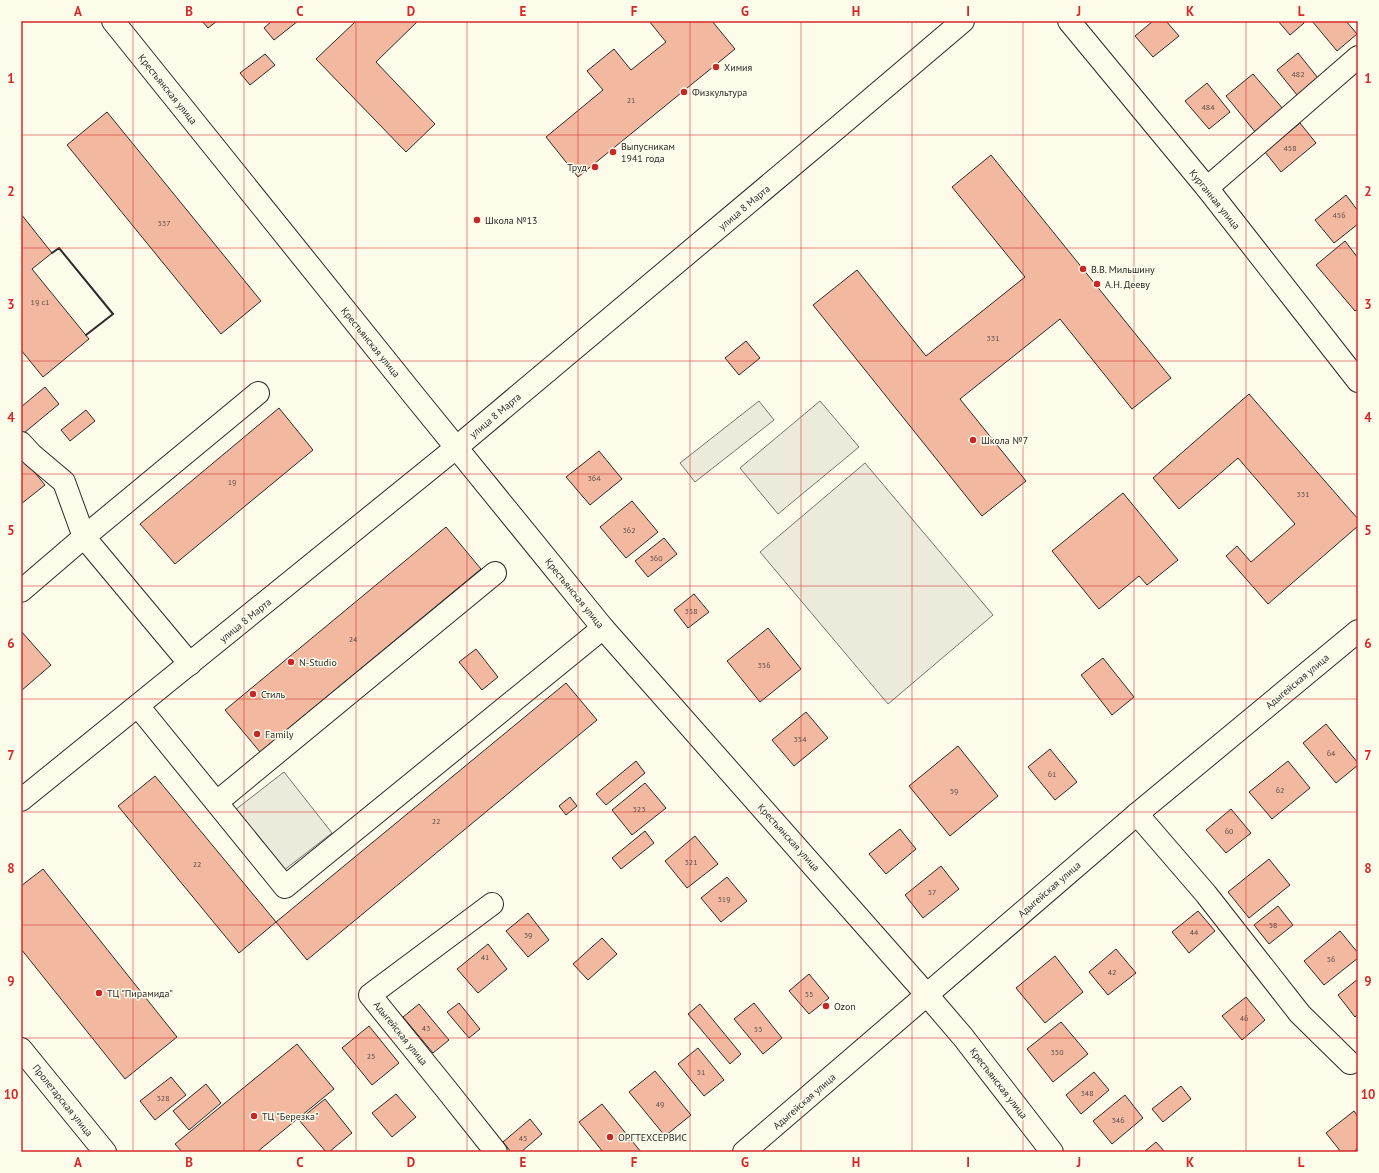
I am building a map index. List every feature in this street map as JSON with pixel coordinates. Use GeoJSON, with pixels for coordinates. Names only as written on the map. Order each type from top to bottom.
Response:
{"type":"FeatureCollection","features":[{"type":"Feature","properties":{"kind":"street","name":"Крестьянская улица"},"geometry":{"type":"LineString","coordinates":[[114,21],[603,628],[928,995],[963,1037],[1052,1152]]}},
{"type":"Feature","properties":{"kind":"street","name":"улица 8 Марта"},"geometry":{"type":"LineString","coordinates":[[21,800],[457,447],[963,21]]}},
{"type":"Feature","properties":{"kind":"street","name":"Курганная улица"},"geometry":{"type":"LineString","coordinates":[[1069,21],[1207,188],[1358,381]]}},
{"type":"Feature","properties":{"kind":"street"},"geometry":{"type":"LineString","coordinates":[[1207,188],[1358,58]]}},
{"type":"Feature","properties":{"kind":"street"},"geometry":{"type":"LineString","coordinates":[[21,591],[258,392]]}},
{"type":"Feature","properties":{"kind":"street"},"geometry":{"type":"LineString","coordinates":[[21,443],[32,455],[64,482],[84,537],[190,664]]}},
{"type":"Feature","properties":{"kind":"street"},"geometry":{"type":"LineString","coordinates":[[217,802],[494,574]]}},
{"type":"Feature","properties":{"kind":"street"},"geometry":{"type":"LineString","coordinates":[[138,706],[286,887],[603,628]]}},
{"type":"Feature","properties":{"kind":"street","name":"Адыгейская улица"},"geometry":{"type":"LineString","coordinates":[[744,1152],[1137,814],[1358,631]]}},
{"type":"Feature","properties":{"kind":"street"},"geometry":{"type":"LineString","coordinates":[[1137,814],[1206,894],[1300,1014],[1350,1063]]}},
{"type":"Feature","properties":{"kind":"street","name":"Адыгейская улица"},"geometry":{"type":"LineString","coordinates":[[492,904],[370,995],[496,1152]]}},
{"type":"Feature","properties":{"kind":"street","name":"Пролетарская улица"},"geometry":{"type":"LineString","coordinates":[[21,1049],[105,1152]]}},
{"type":"Feature","properties":{"kind":"shaded area"},"geometry":{"type":"Polygon","coordinates":[[[759,401],[774,420],[695,482],[680,463],[759,401]]]}},
{"type":"Feature","properties":{"kind":"shaded area"},"geometry":{"type":"Polygon","coordinates":[[[820,401],[859,447],[778,514],[740,468],[820,401]]]}},
{"type":"Feature","properties":{"kind":"shaded area"},"geometry":{"type":"Polygon","coordinates":[[[865,463],[993,615],[888,704],[760,552],[865,463]]]}},
{"type":"Feature","properties":{"kind":"shaded area"},"geometry":{"type":"Polygon","coordinates":[[[284,772],[332,833],[283,871],[235,810],[284,772]]]}},
{"type":"Feature","properties":{"kind":"building"},"geometry":{"type":"Polygon","coordinates":[[[202,21],[217,21],[208,28],[202,21]]]}},
{"type":"Feature","properties":{"kind":"building"},"geometry":{"type":"Polygon","coordinates":[[[272,21],[298,21],[274,40],[264,28],[272,21]]]}},
{"type":"Feature","properties":{"kind":"building"},"geometry":{"type":"Polygon","coordinates":[[[356,21],[418,21],[376,62],[435,124],[406,152],[316,59],[356,21]]]}},
{"type":"Feature","properties":{"kind":"building"},"geometry":{"type":"Polygon","coordinates":[[[649,21],[712,21],[735,49],[578,177],[546,137],[603,90],[587,71],[614,49],[631,70],[666,42],[649,21]]]}},
{"type":"Feature","properties":{"kind":"building"},"geometry":{"type":"Polygon","coordinates":[[[1153,21],[1166,21],[1179,36],[1153,57],[1135,36],[1153,21]]]}},
{"type":"Feature","properties":{"kind":"building"},"geometry":{"type":"Polygon","coordinates":[[[1278,21],[1303,21],[1304,23],[1290,35],[1278,21]]]}},
{"type":"Feature","properties":{"kind":"building"},"geometry":{"type":"Polygon","coordinates":[[[1312,21],[1346,21],[1357,34],[1337,51],[1312,21]]]}},
{"type":"Feature","properties":{"kind":"building"},"geometry":{"type":"Polygon","coordinates":[[[1298,53],[1318,78],[1297,95],[1277,70],[1298,53]]]}},
{"type":"Feature","properties":{"kind":"building"},"geometry":{"type":"Polygon","coordinates":[[[265,54],[275,65],[250,85],[240,73],[265,54]]]}},
{"type":"Feature","properties":{"kind":"building"},"geometry":{"type":"Polygon","coordinates":[[[1253,74],[1284,110],[1256,133],[1226,96],[1253,74]]]}},
{"type":"Feature","properties":{"kind":"building"},"geometry":{"type":"Polygon","coordinates":[[[1207,83],[1230,112],[1209,129],[1185,101],[1207,83]]]}},
{"type":"Feature","properties":{"kind":"building"},"geometry":{"type":"Polygon","coordinates":[[[107,112],[261,301],[221,334],[67,145],[107,112]]]}},
{"type":"Feature","properties":{"kind":"building"},"geometry":{"type":"Polygon","coordinates":[[[1300,123],[1316,143],[1281,172],[1265,152],[1300,123]]]}},
{"type":"Feature","properties":{"kind":"building"},"geometry":{"type":"Polygon","coordinates":[[[991,155],[1171,378],[1132,409],[1060,319],[960,399],[1026,481],[982,516],[813,305],[857,270],[926,356],[1025,277],[952,187],[991,155]]]}},
{"type":"Feature","properties":{"kind":"building"},"geometry":{"type":"Polygon","coordinates":[[[1346,195],[1358,211],[1358,224],[1334,243],[1315,220],[1346,195]]]}},
{"type":"Feature","properties":{"kind":"building"},"geometry":{"type":"Polygon","coordinates":[[[21,214],[52,253],[32,269],[89,339],[43,377],[21,350],[21,214]]]}},
{"type":"Feature","properties":{"kind":"building"},"geometry":{"type":"Polygon","coordinates":[[[1345,241],[1358,258],[1358,309],[1355,311],[1316,265],[1345,241]]]}},
{"type":"Feature","properties":{"kind":"building"},"geometry":{"type":"Polygon","coordinates":[[[746,341],[760,358],[739,375],[725,358],[746,341]]]}},
{"type":"Feature","properties":{"kind":"building"},"geometry":{"type":"Polygon","coordinates":[[[45,387],[59,404],[24,433],[21,430],[21,407],[45,387]]]}},
{"type":"Feature","properties":{"kind":"building"},"geometry":{"type":"Polygon","coordinates":[[[1249,394],[1358,519],[1358,526],[1268,604],[1226,556],[1237,546],[1251,562],[1295,524],[1238,458],[1179,509],[1153,478],[1249,394]]]}},
{"type":"Feature","properties":{"kind":"building"},"geometry":{"type":"Polygon","coordinates":[[[279,408],[313,450],[175,564],[140,524],[279,408]]]}},
{"type":"Feature","properties":{"kind":"building"},"geometry":{"type":"Polygon","coordinates":[[[86,410],[95,421],[70,441],[61,430],[86,410]]]}},
{"type":"Feature","properties":{"kind":"building"},"geometry":{"type":"Polygon","coordinates":[[[599,451],[622,479],[590,505],[566,477],[599,451]]]}},
{"type":"Feature","properties":{"kind":"building"},"geometry":{"type":"Polygon","coordinates":[[[21,456],[45,485],[21,504],[21,456]]]}},
{"type":"Feature","properties":{"kind":"building"},"geometry":{"type":"Polygon","coordinates":[[[1123,493],[1178,560],[1147,585],[1139,576],[1099,609],[1052,551],[1123,493]]]}},
{"type":"Feature","properties":{"kind":"building"},"geometry":{"type":"Polygon","coordinates":[[[632,501],[658,532],[626,558],[600,527],[632,501]]]}},
{"type":"Feature","properties":{"kind":"building"},"geometry":{"type":"Polygon","coordinates":[[[446,527],[481,569],[260,752],[225,710],[446,527]]]}},
{"type":"Feature","properties":{"kind":"building"},"geometry":{"type":"Polygon","coordinates":[[[664,538],[677,554],[648,577],[635,561],[664,538]]]}},
{"type":"Feature","properties":{"kind":"building"},"geometry":{"type":"Polygon","coordinates":[[[694,594],[709,612],[688,628],[674,610],[694,594]]]}},
{"type":"Feature","properties":{"kind":"building"},"geometry":{"type":"Polygon","coordinates":[[[768,628],[801,669],[760,702],[727,661],[768,628]]]}},
{"type":"Feature","properties":{"kind":"building"},"geometry":{"type":"Polygon","coordinates":[[[21,631],[51,665],[21,691],[21,631]]]}},
{"type":"Feature","properties":{"kind":"building"},"geometry":{"type":"Polygon","coordinates":[[[476,649],[498,677],[482,690],[459,662],[476,649]]]}},
{"type":"Feature","properties":{"kind":"building"},"geometry":{"type":"Polygon","coordinates":[[[1103,658],[1134,697],[1112,715],[1081,675],[1103,658]]]}},
{"type":"Feature","properties":{"kind":"building"},"geometry":{"type":"Polygon","coordinates":[[[566,683],[597,720],[307,960],[276,922],[566,683]]]}},
{"type":"Feature","properties":{"kind":"building"},"geometry":{"type":"Polygon","coordinates":[[[806,712],[828,738],[794,766],[772,740],[806,712]]]}},
{"type":"Feature","properties":{"kind":"building"},"geometry":{"type":"Polygon","coordinates":[[[1326,724],[1358,763],[1358,765],[1336,783],[1303,743],[1326,724]]]}},
{"type":"Feature","properties":{"kind":"building"},"geometry":{"type":"Polygon","coordinates":[[[958,746],[998,796],[950,836],[909,786],[958,746]]]}},
{"type":"Feature","properties":{"kind":"building"},"geometry":{"type":"Polygon","coordinates":[[[1050,749],[1077,782],[1055,800],[1028,767],[1050,749]]]}},
{"type":"Feature","properties":{"kind":"building"},"geometry":{"type":"Polygon","coordinates":[[[636,761],[645,773],[606,805],[596,794],[636,761]]]}},
{"type":"Feature","properties":{"kind":"building"},"geometry":{"type":"Polygon","coordinates":[[[1288,761],[1310,788],[1272,819],[1249,792],[1288,761]]]}},
{"type":"Feature","properties":{"kind":"building"},"geometry":{"type":"Polygon","coordinates":[[[155,776],[276,922],[239,953],[118,806],[155,776]]]}},
{"type":"Feature","properties":{"kind":"building"},"geometry":{"type":"Polygon","coordinates":[[[645,783],[666,808],[632,835],[612,810],[645,783]]]}},
{"type":"Feature","properties":{"kind":"building"},"geometry":{"type":"Polygon","coordinates":[[[570,797],[577,806],[566,815],[559,806],[570,797]]]}},
{"type":"Feature","properties":{"kind":"building"},"geometry":{"type":"Polygon","coordinates":[[[1231,809],[1251,833],[1226,853],[1206,830],[1231,809]]]}},
{"type":"Feature","properties":{"kind":"building"},"geometry":{"type":"Polygon","coordinates":[[[900,829],[916,849],[886,874],[869,854],[900,829]]]}},
{"type":"Feature","properties":{"kind":"building"},"geometry":{"type":"Polygon","coordinates":[[[645,831],[654,843],[621,869],[612,858],[645,831]]]}},
{"type":"Feature","properties":{"kind":"building"},"geometry":{"type":"Polygon","coordinates":[[[695,836],[718,864],[687,888],[665,861],[695,836]]]}},
{"type":"Feature","properties":{"kind":"building"},"geometry":{"type":"Polygon","coordinates":[[[1269,859],[1290,885],[1249,918],[1228,892],[1269,859]]]}},
{"type":"Feature","properties":{"kind":"building"},"geometry":{"type":"Polygon","coordinates":[[[941,866],[959,889],[923,918],[905,895],[941,866]]]}},
{"type":"Feature","properties":{"kind":"building","name":"ТЦ \"Пирамида\""},"geometry":{"type":"Polygon","coordinates":[[[43,869],[177,1037],[125,1079],[21,949],[21,886],[43,869]]]}},
{"type":"Feature","properties":{"kind":"building"},"geometry":{"type":"Polygon","coordinates":[[[727,877],[747,901],[721,922],[701,898],[727,877]]]}},
{"type":"Feature","properties":{"kind":"building"},"geometry":{"type":"Polygon","coordinates":[[[1278,906],[1293,925],[1269,944],[1254,925],[1278,906]]]}},
{"type":"Feature","properties":{"kind":"building"},"geometry":{"type":"Polygon","coordinates":[[[1198,911],[1215,931],[1189,953],[1172,932],[1198,911]]]}},
{"type":"Feature","properties":{"kind":"building"},"geometry":{"type":"Polygon","coordinates":[[[528,913],[549,940],[528,957],[506,931],[528,913]]]}},
{"type":"Feature","properties":{"kind":"building"},"geometry":{"type":"Polygon","coordinates":[[[1340,931],[1358,953],[1358,958],[1324,985],[1304,961],[1340,931]]]}},
{"type":"Feature","properties":{"kind":"building"},"geometry":{"type":"Polygon","coordinates":[[[602,938],[617,954],[588,980],[573,964],[602,938]]]}},
{"type":"Feature","properties":{"kind":"building"},"geometry":{"type":"Polygon","coordinates":[[[488,944],[507,969],[478,993],[457,969],[488,944]]]}},
{"type":"Feature","properties":{"kind":"building"},"geometry":{"type":"Polygon","coordinates":[[[1116,949],[1136,973],[1108,995],[1089,972],[1116,949]]]}},
{"type":"Feature","properties":{"kind":"building"},"geometry":{"type":"Polygon","coordinates":[[[1055,956],[1083,992],[1045,1023],[1016,988],[1055,956]]]}},
{"type":"Feature","properties":{"kind":"building"},"geometry":{"type":"Polygon","coordinates":[[[809,974],[829,998],[809,1014],[789,991],[809,974]]]}},
{"type":"Feature","properties":{"kind":"building"},"geometry":{"type":"Polygon","coordinates":[[[1358,979],[1358,1014],[1355,1017],[1338,995],[1358,979]]]}},
{"type":"Feature","properties":{"kind":"building"},"geometry":{"type":"Polygon","coordinates":[[[1246,997],[1265,1020],[1242,1040],[1222,1016],[1246,997]]]}},
{"type":"Feature","properties":{"kind":"building"},"geometry":{"type":"Polygon","coordinates":[[[459,1003],[480,1029],[469,1038],[447,1012],[459,1003]]]}},
{"type":"Feature","properties":{"kind":"building"},"geometry":{"type":"Polygon","coordinates":[[[754,1003],[782,1038],[763,1054],[734,1019],[754,1003]]]}},
{"type":"Feature","properties":{"kind":"building"},"geometry":{"type":"Polygon","coordinates":[[[419,1004],[449,1040],[433,1053],[403,1017],[419,1004]]]}},
{"type":"Feature","properties":{"kind":"building"},"geometry":{"type":"Polygon","coordinates":[[[700,1004],[741,1054],[730,1064],[688,1014],[700,1004]]]}},
{"type":"Feature","properties":{"kind":"building"},"geometry":{"type":"Polygon","coordinates":[[[1061,1022],[1088,1054],[1053,1082],[1027,1049],[1061,1022]]]}},
{"type":"Feature","properties":{"kind":"building"},"geometry":{"type":"Polygon","coordinates":[[[369,1026],[399,1063],[372,1085],[342,1048],[369,1026]]]}},
{"type":"Feature","properties":{"kind":"building","name":"ТЦ \"Березка\""},"geometry":{"type":"Polygon","coordinates":[[[297,1044],[334,1089],[257,1152],[182,1152],[175,1144],[297,1044]]]}},
{"type":"Feature","properties":{"kind":"building"},"geometry":{"type":"Polygon","coordinates":[[[698,1048],[724,1080],[704,1096],[678,1064],[698,1048]]]}},
{"type":"Feature","properties":{"kind":"building"},"geometry":{"type":"Polygon","coordinates":[[[655,1071],[691,1115],[665,1136],[629,1092],[655,1071]]]}},
{"type":"Feature","properties":{"kind":"building"},"geometry":{"type":"Polygon","coordinates":[[[1094,1072],[1109,1090],[1081,1114],[1066,1095],[1094,1072]]]}},
{"type":"Feature","properties":{"kind":"building"},"geometry":{"type":"Polygon","coordinates":[[[171,1077],[186,1095],[155,1120],[140,1101],[171,1077]]]}},
{"type":"Feature","properties":{"kind":"building"},"geometry":{"type":"Polygon","coordinates":[[[206,1084],[221,1103],[189,1130],[173,1111],[206,1084]]]}},
{"type":"Feature","properties":{"kind":"building"},"geometry":{"type":"Polygon","coordinates":[[[1181,1086],[1191,1099],[1163,1122],[1152,1109],[1181,1086]]]}},
{"type":"Feature","properties":{"kind":"building"},"geometry":{"type":"Polygon","coordinates":[[[396,1094],[416,1117],[392,1137],[372,1113],[396,1094]]]}},
{"type":"Feature","properties":{"kind":"building"},"geometry":{"type":"Polygon","coordinates":[[[1125,1095],[1143,1118],[1112,1144],[1093,1121],[1125,1095]]]}},
{"type":"Feature","properties":{"kind":"building"},"geometry":{"type":"Polygon","coordinates":[[[325,1099],[352,1133],[329,1152],[326,1152],[299,1120],[325,1099]]]}},
{"type":"Feature","properties":{"kind":"building","name":"ОРГТЕХСЕРВИС"},"geometry":{"type":"Polygon","coordinates":[[[602,1104],[641,1152],[603,1152],[579,1122],[602,1104]]]}},
{"type":"Feature","properties":{"kind":"building"},"geometry":{"type":"Polygon","coordinates":[[[1354,1111],[1358,1117],[1358,1148],[1353,1152],[1341,1152],[1326,1133],[1354,1111]]]}},
{"type":"Feature","properties":{"kind":"building"},"geometry":{"type":"Polygon","coordinates":[[[530,1119],[542,1134],[521,1152],[511,1152],[503,1142],[530,1119]]]}},
{"type":"Feature","properties":{"kind":"building"},"geometry":{"type":"Polygon","coordinates":[[[1156,1142],[1165,1152],[1144,1152],[1156,1142]]]}},
{"type":"Feature","properties":{"kind":"wall"},"geometry":{"type":"LineString","coordinates":[[52,253],[59,248],[113,314],[86,335]]}},
{"type":"Feature","properties":{"kind":"place","name":"Химия"},"geometry":{"type":"Point","coordinates":[716,67]}},
{"type":"Feature","properties":{"kind":"place","name":"Физкультура"},"geometry":{"type":"Point","coordinates":[684,92]}},
{"type":"Feature","properties":{"kind":"place","name":"Выпусникам 1941 года"},"geometry":{"type":"Point","coordinates":[613,152]}},
{"type":"Feature","properties":{"kind":"place","name":"Труд"},"geometry":{"type":"Point","coordinates":[595,167]}},
{"type":"Feature","properties":{"kind":"place","name":"Школа №13"},"geometry":{"type":"Point","coordinates":[477,220]}},
{"type":"Feature","properties":{"kind":"place","name":"В.В. Мильшину"},"geometry":{"type":"Point","coordinates":[1083,269]}},
{"type":"Feature","properties":{"kind":"place","name":"А.Н. Дееву"},"geometry":{"type":"Point","coordinates":[1097,284]}},
{"type":"Feature","properties":{"kind":"place","name":"Школа №7"},"geometry":{"type":"Point","coordinates":[973,440]}},
{"type":"Feature","properties":{"kind":"place","name":"N-Studio"},"geometry":{"type":"Point","coordinates":[291,662]}},
{"type":"Feature","properties":{"kind":"place","name":"Стиль"},"geometry":{"type":"Point","coordinates":[253,694]}},
{"type":"Feature","properties":{"kind":"place","name":"Family"},"geometry":{"type":"Point","coordinates":[257,734]}},
{"type":"Feature","properties":{"kind":"place","name":"ТЦ \"Пирамида\""},"geometry":{"type":"Point","coordinates":[99,993]}},
{"type":"Feature","properties":{"kind":"place","name":"Ozon"},"geometry":{"type":"Point","coordinates":[826,1006]}},
{"type":"Feature","properties":{"kind":"place","name":"ТЦ \"Березка\""},"geometry":{"type":"Point","coordinates":[254,1116]}},
{"type":"Feature","properties":{"kind":"place","name":"ОРГТЕХСЕРВИС"},"geometry":{"type":"Point","coordinates":[610,1137]}}]}
